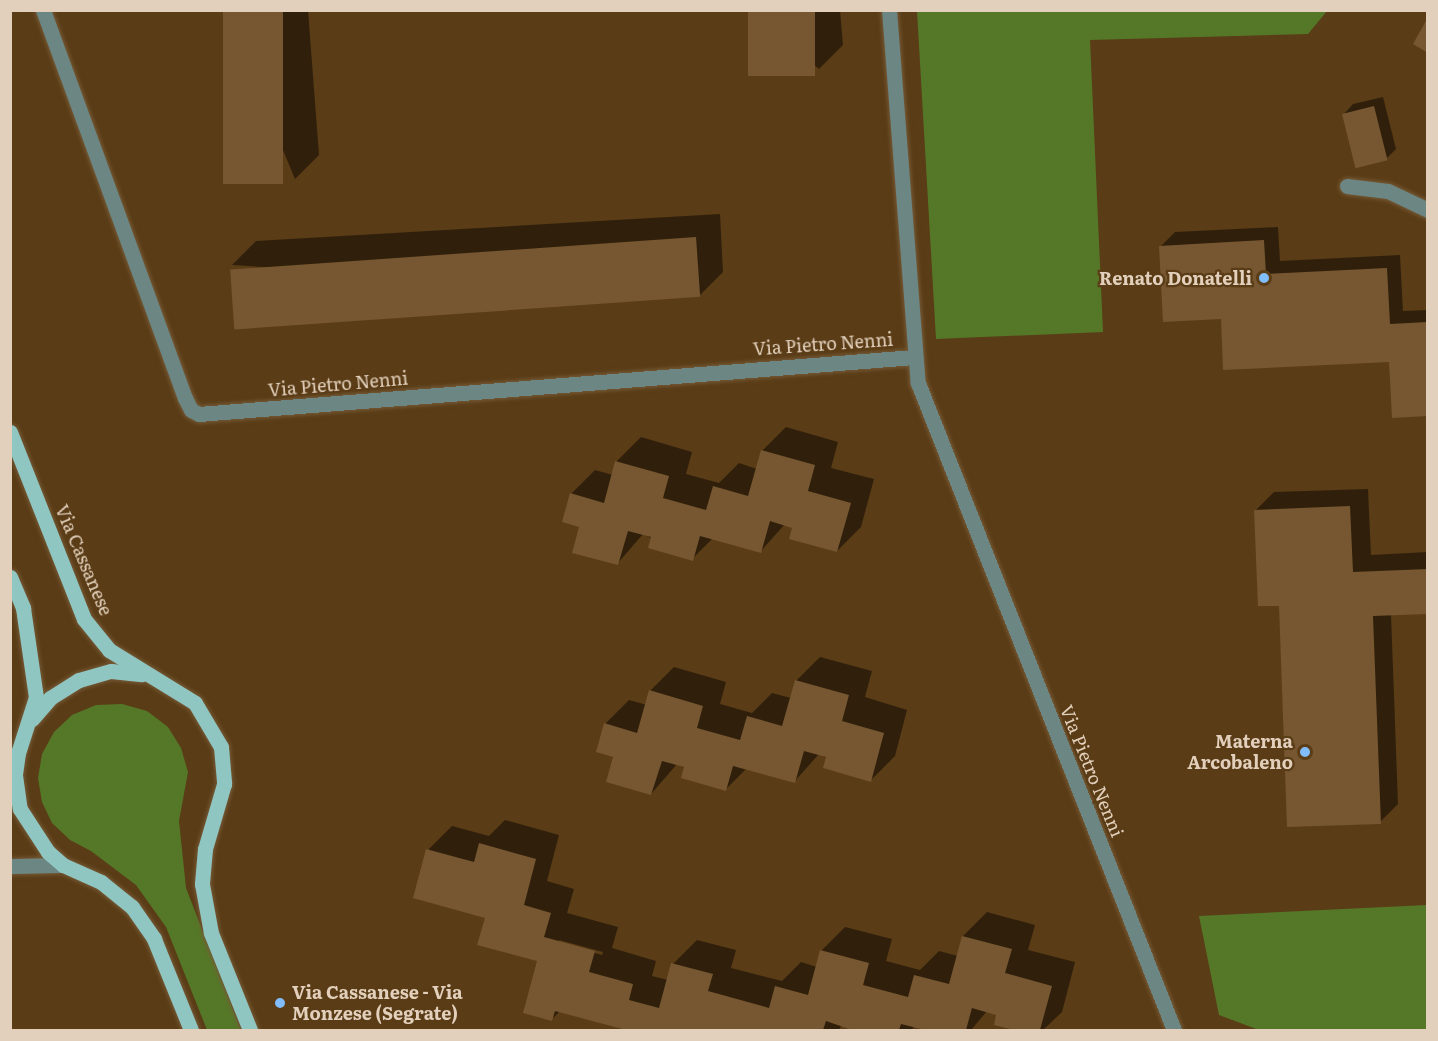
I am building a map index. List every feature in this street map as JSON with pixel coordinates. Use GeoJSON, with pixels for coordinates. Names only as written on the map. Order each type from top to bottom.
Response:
{"type":"FeatureCollection","features":[{"type":"Feature","properties":{"kind":"main road","name":"Via Cassanese"},"geometry":{"type":"LineString","coordinates":[[10,432],[84,619],[109,650],[145,675],[168,683],[195,704],[221,747],[225,784],[205,849],[202,884],[211,933],[249,1030]]}},
{"type":"Feature","properties":{"kind":"main road"},"geometry":{"type":"LineString","coordinates":[[10,577],[23,608],[36,697],[13,779],[27,824],[63,865],[101,882],[132,908],[154,939],[190,1030]]}},
{"type":"Feature","properties":{"kind":"main road"},"geometry":{"type":"LineString","coordinates":[[25,731],[50,698],[79,680],[111,671],[145,675]]}},
{"type":"Feature","properties":{"kind":"street","name":"Via Pietro Nenni"},"geometry":{"type":"LineString","coordinates":[[44,10],[185,398],[191,410],[200,414],[914,357]]}},
{"type":"Feature","properties":{"kind":"street","name":"Via Pietro Nenni"},"geometry":{"type":"LineString","coordinates":[[889,10],[914,357],[925,404],[1174,1030]]}},
{"type":"Feature","properties":{"kind":"street"},"geometry":{"type":"LineString","coordinates":[[1347,186],[1388,191],[1428,210]]}},
{"type":"Feature","properties":{"kind":"street"},"geometry":{"type":"LineString","coordinates":[[10,866],[63,865]]}},
{"type":"Feature","properties":{"kind":"green space"},"geometry":{"type":"Polygon","coordinates":[[[917,10],[1327,11],[1308,34],[1090,40],[1103,332],[936,339],[917,10]]]}},
{"type":"Feature","properties":{"kind":"green space"},"geometry":{"type":"Polygon","coordinates":[[[122,704],[147,711],[168,727],[181,748],[188,772],[179,821],[186,888],[241,1030],[207,1030],[166,927],[136,885],[91,851],[70,840],[52,823],[42,802],[38,778],[42,754],[54,732],[72,715],[96,705],[122,704]]]}},
{"type":"Feature","properties":{"kind":"green space"},"geometry":{"type":"Polygon","coordinates":[[[1427,905],[1427,1030],[1259,1030],[1219,1015],[1199,916],[1427,905]]]}},
{"type":"Feature","properties":{"kind":"building"},"geometry":{"type":"Polygon","coordinates":[[[223,10],[283,10],[283,184],[223,184],[223,10]]]}},
{"type":"Feature","properties":{"kind":"building"},"geometry":{"type":"Polygon","coordinates":[[[748,10],[815,10],[815,76],[748,76],[748,10]]]}},
{"type":"Feature","properties":{"kind":"building"},"geometry":{"type":"Polygon","coordinates":[[[1428,17],[1428,53],[1413,44],[1428,17]]]}},
{"type":"Feature","properties":{"kind":"building"},"geometry":{"type":"Polygon","coordinates":[[[1374,106],[1388,160],[1356,168],[1342,114],[1374,106]]]}},
{"type":"Feature","properties":{"kind":"building"},"geometry":{"type":"Polygon","coordinates":[[[696,237],[700,297],[234,329],[230,270],[696,237]]]}},
{"type":"Feature","properties":{"kind":"building"},"geometry":{"type":"Polygon","coordinates":[[[1264,240],[1266,274],[1387,268],[1390,324],[1428,322],[1428,416],[1392,418],[1389,362],[1223,370],[1221,319],[1163,322],[1159,246],[1264,240]]]}},
{"type":"Feature","properties":{"kind":"building"},"geometry":{"type":"Polygon","coordinates":[[[761,450],[815,465],[808,491],[851,503],[837,552],[789,539],[792,528],[770,521],[761,553],[700,536],[693,561],[648,548],[651,537],[628,531],[618,565],[572,553],[579,527],[562,522],[570,493],[604,503],[615,461],[669,476],[663,498],[706,510],[713,486],[748,496],[761,450]]]}},
{"type":"Feature","properties":{"kind":"building"},"geometry":{"type":"Polygon","coordinates":[[[1350,506],[1353,572],[1428,569],[1428,614],[1373,616],[1381,824],[1287,827],[1279,606],[1258,606],[1254,510],[1350,506]]]}},
{"type":"Feature","properties":{"kind":"building"},"geometry":{"type":"Polygon","coordinates":[[[795,680],[849,695],[842,721],[884,733],[871,782],[823,768],[826,757],[804,751],[795,783],[733,766],[726,791],[681,778],[684,767],[662,761],[651,795],[606,782],[613,757],[596,752],[604,723],[637,733],[649,690],[703,706],[697,728],[740,740],[747,716],[782,726],[795,680]]]}},
{"type":"Feature","properties":{"kind":"building"},"geometry":{"type":"Polygon","coordinates":[[[479,843],[536,859],[524,905],[551,913],[544,937],[595,951],[589,972],[633,984],[629,1000],[659,1008],[671,963],[713,974],[708,991],[769,1008],[775,986],[808,995],[820,950],[869,963],[863,985],[908,997],[914,975],[949,984],[962,936],[1012,949],[1005,973],[1052,986],[1040,1030],[1014,1030],[994,1025],[996,1015],[972,1008],[966,1030],[925,1030],[901,1024],[899,1030],[852,1030],[826,1021],[823,1030],[626,1030],[555,1011],[552,1021],[523,1013],[537,961],[477,945],[485,918],[413,898],[426,849],[474,862],[479,843]]]}},
{"type":"Feature","properties":{"kind":"place","name":"Renato Donatelli"},"geometry":{"type":"Point","coordinates":[1264,278]}},
{"type":"Feature","properties":{"kind":"place","name":"Materna Arcobaleno"},"geometry":{"type":"Point","coordinates":[1305,752]}},
{"type":"Feature","properties":{"kind":"place","name":"Via Cassanese - Via Monzese (Segrate)"},"geometry":{"type":"Point","coordinates":[280,1003]}}]}
